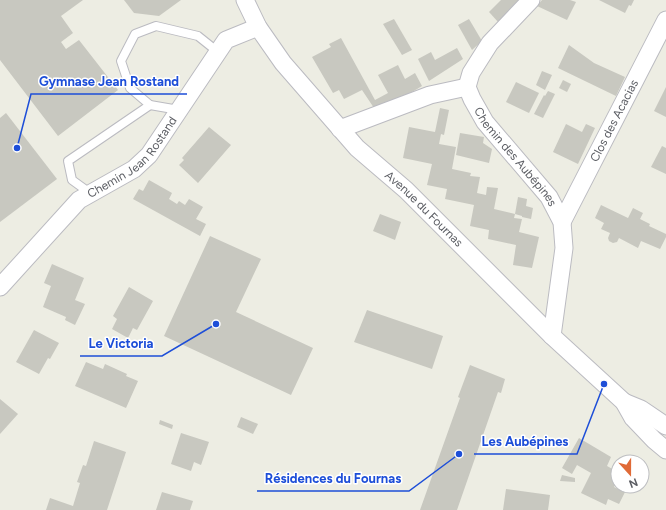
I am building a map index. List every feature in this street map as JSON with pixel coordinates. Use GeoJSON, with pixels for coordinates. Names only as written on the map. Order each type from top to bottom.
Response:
{"type":"FeatureCollection","features":[{"type":"Feature","properties":{"kind":"street","name":"Avenue du Fournas"},"geometry":{"type":"LineString","coordinates":[[245,0],[258,27],[283,63],[357,148],[406,190],[552,336],[624,402],[633,418],[666,450]]}},
{"type":"Feature","properties":{"kind":"street"},"geometry":{"type":"LineString","coordinates":[[340,129],[430,95],[467,87],[471,73],[490,43],[531,0]]}},
{"type":"Feature","properties":{"kind":"street","name":"Clos des Acacias"},"geometry":{"type":"LineString","coordinates":[[562,222],[666,20]]}},
{"type":"Feature","properties":{"kind":"street","name":"Chemin Jean Rostand"},"geometry":{"type":"LineString","coordinates":[[0,286],[79,200],[134,169],[149,155],[226,40],[258,27]]}},
{"type":"Feature","properties":{"kind":"street","name":"Chemin des Aubépines"},"geometry":{"type":"LineString","coordinates":[[467,87],[485,122],[549,197],[562,222],[564,248],[552,336]]}},
{"type":"Feature","properties":{"kind":"street","name":"Avenue du Fournas"},"geometry":{"type":"LineString","coordinates":[[624,402],[641,409],[666,426]]}},
{"type":"Feature","properties":{"kind":"lane"},"geometry":{"type":"LineString","coordinates":[[179,110],[150,105],[130,88],[121,61],[135,34],[156,26],[198,36],[218,52]]}},
{"type":"Feature","properties":{"kind":"lane"},"geometry":{"type":"LineString","coordinates":[[90,193],[72,180],[68,161],[150,105]]}},
{"type":"Feature","properties":{"kind":"building"},"geometry":{"type":"Polygon","coordinates":[[[0,0],[83,0],[61,16],[73,33],[61,42],[66,49],[79,40],[118,90],[58,136],[0,60],[0,0]]]}},
{"type":"Feature","properties":{"kind":"building"},"geometry":{"type":"Polygon","coordinates":[[[124,0],[181,0],[159,16],[134,13],[124,0]]]}},
{"type":"Feature","properties":{"kind":"building"},"geometry":{"type":"Polygon","coordinates":[[[501,0],[522,0],[499,23],[489,12],[501,0]]]}},
{"type":"Feature","properties":{"kind":"building"},"geometry":{"type":"Polygon","coordinates":[[[542,0],[570,0],[576,2],[567,20],[537,6],[542,0]]]}},
{"type":"Feature","properties":{"kind":"building"},"geometry":{"type":"Polygon","coordinates":[[[599,0],[634,0],[631,6],[629,5],[625,13],[599,0]]]}},
{"type":"Feature","properties":{"kind":"building"},"geometry":{"type":"Polygon","coordinates":[[[394,19],[412,50],[402,55],[383,24],[394,19]]]}},
{"type":"Feature","properties":{"kind":"building"},"geometry":{"type":"Polygon","coordinates":[[[469,19],[482,41],[472,50],[458,25],[469,19]]]}},
{"type":"Feature","properties":{"kind":"building"},"geometry":{"type":"Polygon","coordinates":[[[341,38],[375,100],[388,93],[378,75],[398,65],[405,79],[415,73],[422,86],[404,97],[374,108],[362,90],[344,99],[339,90],[333,93],[312,57],[331,47],[329,44],[341,38]]]}},
{"type":"Feature","properties":{"kind":"building"},"geometry":{"type":"Polygon","coordinates":[[[569,45],[594,63],[625,77],[616,96],[558,68],[569,45]]]}},
{"type":"Feature","properties":{"kind":"building"},"geometry":{"type":"Polygon","coordinates":[[[457,48],[463,59],[429,81],[418,59],[431,52],[435,60],[457,48]]]}},
{"type":"Feature","properties":{"kind":"building"},"geometry":{"type":"Polygon","coordinates":[[[542,71],[552,75],[545,90],[536,85],[542,71]]]}},
{"type":"Feature","properties":{"kind":"building"},"geometry":{"type":"Polygon","coordinates":[[[563,80],[571,84],[567,92],[559,88],[563,80]]]}},
{"type":"Feature","properties":{"kind":"building"},"geometry":{"type":"Polygon","coordinates":[[[516,82],[539,93],[529,113],[506,102],[516,82]]]}},
{"type":"Feature","properties":{"kind":"building"},"geometry":{"type":"Polygon","coordinates":[[[666,87],[666,117],[654,111],[666,87]]]}},
{"type":"Feature","properties":{"kind":"building"},"geometry":{"type":"Polygon","coordinates":[[[548,91],[555,94],[543,118],[534,114],[544,95],[545,96],[548,91]]]}},
{"type":"Feature","properties":{"kind":"building"},"geometry":{"type":"Polygon","coordinates":[[[440,108],[449,110],[444,135],[441,134],[439,144],[456,147],[452,169],[471,173],[470,176],[480,177],[477,193],[486,195],[487,187],[498,188],[494,209],[515,214],[514,218],[522,219],[519,232],[539,237],[532,268],[513,265],[516,245],[488,239],[489,230],[470,226],[474,205],[445,199],[447,189],[427,185],[432,164],[403,158],[409,127],[435,132],[440,108]]]}},
{"type":"Feature","properties":{"kind":"building"},"geometry":{"type":"Polygon","coordinates":[[[6,113],[57,179],[0,222],[0,118],[6,113]]]}},
{"type":"Feature","properties":{"kind":"building"},"geometry":{"type":"Polygon","coordinates":[[[566,124],[582,132],[586,124],[595,128],[578,164],[553,152],[566,124]]]}},
{"type":"Feature","properties":{"kind":"building"},"geometry":{"type":"Polygon","coordinates":[[[209,127],[231,145],[198,183],[179,165],[184,160],[182,158],[209,127]]]}},
{"type":"Feature","properties":{"kind":"building"},"geometry":{"type":"Polygon","coordinates":[[[460,133],[484,137],[483,143],[492,149],[489,163],[456,155],[460,133]]]}},
{"type":"Feature","properties":{"kind":"building"},"geometry":{"type":"Polygon","coordinates":[[[662,146],[666,148],[666,174],[651,167],[662,146]]]}},
{"type":"Feature","properties":{"kind":"building"},"geometry":{"type":"Polygon","coordinates":[[[149,180],[172,193],[169,199],[177,204],[179,201],[185,205],[189,199],[203,207],[196,219],[206,224],[200,236],[133,199],[139,189],[143,191],[149,180]]]}},
{"type":"Feature","properties":{"kind":"building"},"geometry":{"type":"Polygon","coordinates":[[[518,197],[527,199],[526,206],[533,208],[531,219],[515,214],[518,197]]]}},
{"type":"Feature","properties":{"kind":"building"},"geometry":{"type":"Polygon","coordinates":[[[601,205],[628,218],[633,208],[643,213],[640,219],[650,224],[649,226],[666,234],[660,249],[641,241],[638,248],[619,238],[617,242],[613,243],[609,241],[608,238],[610,233],[601,229],[604,223],[595,218],[601,205]]]}},
{"type":"Feature","properties":{"kind":"building"},"geometry":{"type":"Polygon","coordinates":[[[380,214],[401,222],[395,240],[373,231],[380,214]]]}},
{"type":"Feature","properties":{"kind":"building"},"geometry":{"type":"Polygon","coordinates":[[[210,236],[261,259],[236,312],[313,348],[291,395],[164,336],[210,236]]]}},
{"type":"Feature","properties":{"kind":"building"},"geometry":{"type":"Polygon","coordinates":[[[52,264],[84,278],[75,300],[85,304],[75,325],[65,320],[66,317],[43,307],[51,286],[44,283],[52,264]]]}},
{"type":"Feature","properties":{"kind":"building"},"geometry":{"type":"Polygon","coordinates":[[[129,287],[153,301],[137,330],[133,328],[128,338],[112,329],[117,319],[113,316],[129,287]]]}},
{"type":"Feature","properties":{"kind":"building"},"geometry":{"type":"Polygon","coordinates":[[[367,310],[443,336],[432,369],[354,342],[367,310]]]}},
{"type":"Feature","properties":{"kind":"building"},"geometry":{"type":"Polygon","coordinates":[[[34,330],[59,343],[39,374],[16,362],[34,330]]]}},
{"type":"Feature","properties":{"kind":"building"},"geometry":{"type":"Polygon","coordinates":[[[86,362],[103,369],[105,364],[138,381],[126,408],[75,386],[86,362]]]}},
{"type":"Feature","properties":{"kind":"building"},"geometry":{"type":"Polygon","coordinates":[[[470,365],[505,379],[501,393],[498,392],[457,510],[420,510],[460,398],[458,397],[470,365]]]}},
{"type":"Feature","properties":{"kind":"building"},"geometry":{"type":"Polygon","coordinates":[[[0,399],[18,414],[0,434],[0,399]]]}},
{"type":"Feature","properties":{"kind":"building"},"geometry":{"type":"Polygon","coordinates":[[[241,417],[258,424],[253,434],[237,427],[241,417]]]}},
{"type":"Feature","properties":{"kind":"building"},"geometry":{"type":"Polygon","coordinates":[[[160,420],[173,425],[172,429],[159,424],[160,420]]]}},
{"type":"Feature","properties":{"kind":"building"},"geometry":{"type":"Polygon","coordinates":[[[181,433],[209,442],[201,465],[194,462],[191,471],[171,464],[181,433]]]}},
{"type":"Feature","properties":{"kind":"building"},"geometry":{"type":"Polygon","coordinates":[[[579,438],[610,456],[607,466],[610,468],[610,494],[624,494],[619,504],[608,499],[606,505],[581,493],[591,473],[577,465],[572,474],[562,468],[579,438]]]}},
{"type":"Feature","properties":{"kind":"building"},"geometry":{"type":"Polygon","coordinates":[[[94,441],[126,452],[107,510],[46,510],[50,498],[73,506],[80,483],[77,482],[83,465],[86,466],[94,441]]]}},
{"type":"Feature","properties":{"kind":"building"},"geometry":{"type":"Polygon","coordinates":[[[562,475],[575,478],[575,482],[560,481],[562,475]]]}},
{"type":"Feature","properties":{"kind":"building"},"geometry":{"type":"Polygon","coordinates":[[[506,489],[550,495],[548,510],[503,510],[506,489]]]}},
{"type":"Feature","properties":{"kind":"building"},"geometry":{"type":"Polygon","coordinates":[[[162,492],[193,501],[190,510],[156,510],[162,492]]]}},
{"type":"Feature","properties":{"kind":"place","name":"Gymnase Jean Rostand"},"geometry":{"type":"Point","coordinates":[17,148]}},
{"type":"Feature","properties":{"kind":"place","name":"Le Victoria"},"geometry":{"type":"Point","coordinates":[216,324]}},
{"type":"Feature","properties":{"kind":"place","name":"Les Aubépines"},"geometry":{"type":"Point","coordinates":[604,384]}},
{"type":"Feature","properties":{"kind":"place","name":"Résidences du Fournas"},"geometry":{"type":"Point","coordinates":[459,454]}}]}
